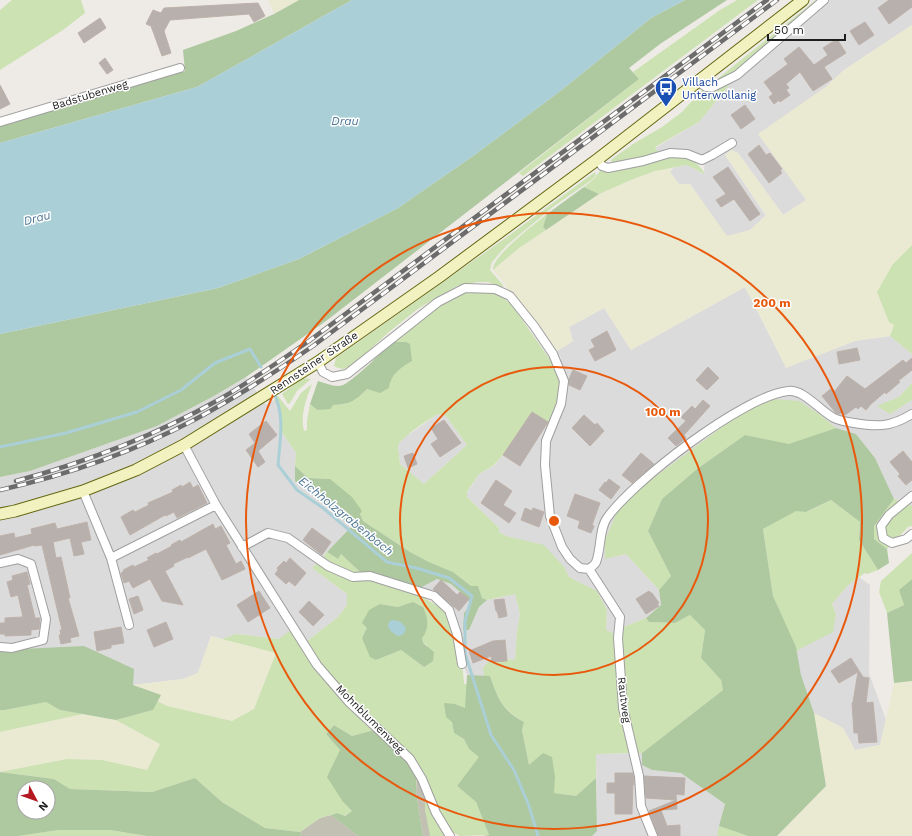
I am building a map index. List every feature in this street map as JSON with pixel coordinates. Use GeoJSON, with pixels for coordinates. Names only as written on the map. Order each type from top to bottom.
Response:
{"type":"FeatureCollection","features":[{"type":"Feature","properties":{"kind":"main road","name":"Rennsteiner Straße"},"geometry":{"type":"LineString","coordinates":[[0,514],[83,491],[136,470],[184,445],[318,362],[439,277],[598,159],[803,0]]}},
{"type":"Feature","properties":{"kind":"street"},"geometry":{"type":"LineString","coordinates":[[699,82],[706,87],[713,87],[737,75],[824,0]]}},
{"type":"Feature","properties":{"kind":"street","name":"Badstubenweg"},"geometry":{"type":"LineString","coordinates":[[0,122],[180,68]]}},
{"type":"Feature","properties":{"kind":"street"},"geometry":{"type":"LineString","coordinates":[[598,159],[602,166],[608,168],[643,161],[670,153],[687,154],[702,160],[732,143]]}},
{"type":"Feature","properties":{"kind":"street"},"geometry":{"type":"LineString","coordinates":[[318,362],[323,372],[332,377],[347,374],[438,302],[465,288],[496,289],[510,296],[553,354],[564,381],[561,404],[546,441],[545,465],[550,516],[562,547],[570,559],[580,568],[589,569],[596,563],[605,520],[622,500],[654,471],[691,443],[739,410],[767,396],[788,391],[796,392],[833,417],[849,422],[872,426],[880,426],[912,414]]}},
{"type":"Feature","properties":{"kind":"street","name":"Mohnblumenweg"},"geometry":{"type":"LineString","coordinates":[[184,445],[216,505],[317,665],[348,701],[410,759],[422,779],[436,813],[450,836]]}},
{"type":"Feature","properties":{"kind":"street"},"geometry":{"type":"LineString","coordinates":[[83,491],[111,558],[129,625]]}},
{"type":"Feature","properties":{"kind":"street"},"geometry":{"type":"LineString","coordinates":[[912,496],[889,515],[881,526],[883,538],[892,543],[906,539],[912,534]]}},
{"type":"Feature","properties":{"kind":"street"},"geometry":{"type":"LineString","coordinates":[[111,558],[216,505]]}},
{"type":"Feature","properties":{"kind":"street"},"geometry":{"type":"LineString","coordinates":[[242,547],[268,533],[288,538],[328,566],[353,577],[370,576],[434,596],[449,610],[458,634],[462,664]]}},
{"type":"Feature","properties":{"kind":"street"},"geometry":{"type":"LineString","coordinates":[[0,563],[18,559],[31,564],[46,619],[43,640],[12,648],[0,647]]}},
{"type":"Feature","properties":{"kind":"street","name":"Rautweg"},"geometry":{"type":"LineString","coordinates":[[589,569],[620,617],[618,638],[623,708],[639,776],[641,806],[653,836]]}},
{"type":"Feature","properties":{"kind":"shaded area"},"geometry":{"type":"Polygon","coordinates":[[[827,0],[912,0],[912,25],[844,70],[827,86],[807,200],[783,215],[738,153],[731,150],[725,155],[766,216],[750,230],[727,237],[690,184],[679,184],[670,172],[673,168],[687,165],[704,174],[705,155],[685,151],[658,152],[655,148],[699,122],[734,79],[815,14],[827,0]]]}},
{"type":"Feature","properties":{"kind":"shaded area"},"geometry":{"type":"Polygon","coordinates":[[[745,287],[786,367],[855,341],[890,336],[912,354],[912,383],[899,397],[890,414],[912,400],[912,506],[894,499],[875,458],[856,434],[836,428],[819,414],[738,415],[644,485],[605,559],[626,554],[659,590],[661,605],[646,618],[621,628],[621,631],[613,633],[606,631],[607,610],[597,591],[569,577],[564,567],[499,532],[499,528],[467,497],[467,493],[479,474],[494,466],[503,455],[532,412],[548,423],[552,411],[555,369],[561,358],[557,351],[573,341],[569,327],[604,308],[631,350],[745,287]]]}},
{"type":"Feature","properties":{"kind":"shaded area"},"geometry":{"type":"Polygon","coordinates":[[[246,377],[266,405],[274,400],[276,402],[281,422],[279,428],[296,453],[295,481],[352,526],[312,568],[347,594],[347,605],[338,617],[306,642],[236,634],[222,639],[211,636],[198,673],[183,679],[133,685],[0,650],[0,477],[30,471],[157,426],[214,396],[246,377]]]}},
{"type":"Feature","properties":{"kind":"shaded area"},"geometry":{"type":"Polygon","coordinates":[[[438,414],[446,416],[467,445],[424,484],[400,464],[398,445],[405,436],[438,414]]]}},
{"type":"Feature","properties":{"kind":"shaded area"},"geometry":{"type":"Polygon","coordinates":[[[859,577],[870,585],[869,673],[886,720],[880,745],[855,750],[843,728],[814,713],[801,675],[796,651],[807,644],[836,614],[832,604],[848,585],[859,577]]]}},
{"type":"Feature","properties":{"kind":"shaded area"},"geometry":{"type":"Polygon","coordinates":[[[437,579],[451,584],[468,599],[471,604],[464,613],[463,630],[469,630],[479,607],[487,600],[515,594],[520,614],[515,660],[507,659],[507,661],[490,661],[483,668],[484,676],[467,675],[462,661],[449,605],[417,588],[437,579]]]}},
{"type":"Feature","properties":{"kind":"shaded area"},"geometry":{"type":"Polygon","coordinates":[[[642,753],[642,765],[652,770],[681,772],[725,804],[717,836],[592,836],[597,831],[596,754],[642,753]]]}},
{"type":"Feature","properties":{"kind":"shaded area"},"geometry":{"type":"Polygon","coordinates":[[[417,777],[446,836],[423,836],[416,792],[417,777]]]}},
{"type":"Feature","properties":{"kind":"shaded area"},"geometry":{"type":"Polygon","coordinates":[[[331,815],[358,836],[302,836],[300,832],[320,818],[331,815]]]}},
{"type":"Feature","properties":{"kind":"green space"},"geometry":{"type":"Polygon","coordinates":[[[12,0],[81,0],[85,13],[63,30],[0,70],[0,10],[12,0]]]}},
{"type":"Feature","properties":{"kind":"green space"},"geometry":{"type":"Polygon","coordinates":[[[268,0],[299,0],[274,14],[268,0]]]}},
{"type":"Feature","properties":{"kind":"green space"},"geometry":{"type":"Polygon","coordinates":[[[299,0],[352,0],[197,87],[0,143],[0,124],[185,71],[183,50],[236,31],[274,14],[299,0]]]}},
{"type":"Feature","properties":{"kind":"green space"},"geometry":{"type":"Polygon","coordinates":[[[685,0],[727,0],[660,44],[629,68],[639,79],[326,321],[246,377],[214,396],[157,426],[30,471],[0,477],[0,334],[218,288],[299,259],[398,208],[473,156],[559,92],[651,18],[685,0]]]}},
{"type":"Feature","properties":{"kind":"green space"},"geometry":{"type":"Polygon","coordinates":[[[737,0],[758,0],[523,176],[519,173],[639,79],[633,72],[720,10],[737,0]]]}},
{"type":"Feature","properties":{"kind":"green space"},"geometry":{"type":"Polygon","coordinates":[[[816,0],[820,0],[733,74],[711,84],[816,0]]]}},
{"type":"Feature","properties":{"kind":"green space"},"geometry":{"type":"Polygon","coordinates":[[[912,25],[912,245],[893,264],[894,325],[890,336],[855,341],[786,368],[745,287],[631,350],[604,308],[569,327],[573,341],[557,351],[517,298],[507,290],[505,284],[493,270],[519,248],[602,192],[655,171],[673,168],[670,172],[679,184],[690,184],[727,236],[750,230],[766,215],[725,155],[731,150],[738,153],[783,215],[806,200],[758,134],[827,86],[844,70],[912,25]]]}},
{"type":"Feature","properties":{"kind":"green space"},"geometry":{"type":"Polygon","coordinates":[[[734,79],[699,122],[655,147],[658,152],[641,158],[613,163],[611,161],[633,144],[662,127],[682,112],[702,90],[716,90],[734,79]]]}},
{"type":"Feature","properties":{"kind":"green space"},"geometry":{"type":"Polygon","coordinates":[[[667,156],[688,158],[696,162],[704,174],[687,165],[655,171],[599,194],[584,187],[594,179],[602,168],[667,156]]]}},
{"type":"Feature","properties":{"kind":"green space"},"geometry":{"type":"Polygon","coordinates":[[[595,172],[596,175],[593,179],[554,206],[506,246],[492,262],[490,270],[503,285],[503,287],[488,282],[477,282],[457,286],[419,308],[390,331],[353,365],[344,369],[334,366],[336,358],[511,234],[595,172]]]}},
{"type":"Feature","properties":{"kind":"green space"},"geometry":{"type":"Polygon","coordinates":[[[584,187],[599,194],[546,230],[543,227],[547,214],[584,187]]]}},
{"type":"Feature","properties":{"kind":"green space"},"geometry":{"type":"Polygon","coordinates":[[[547,214],[543,227],[546,230],[519,248],[493,270],[494,264],[506,249],[547,214]]]}},
{"type":"Feature","properties":{"kind":"green space"},"geometry":{"type":"Polygon","coordinates":[[[912,245],[912,354],[890,336],[894,325],[889,322],[877,292],[893,264],[912,245]]]}},
{"type":"Feature","properties":{"kind":"green space"},"geometry":{"type":"Polygon","coordinates":[[[476,290],[491,291],[505,299],[514,308],[551,361],[559,382],[558,398],[548,423],[532,412],[503,455],[493,466],[479,474],[467,492],[467,497],[499,528],[499,532],[506,536],[544,545],[564,567],[569,577],[597,591],[607,610],[606,630],[613,633],[617,643],[630,753],[596,754],[596,778],[576,796],[553,793],[555,777],[529,765],[522,730],[524,722],[511,713],[502,703],[498,697],[490,676],[484,676],[483,668],[489,661],[506,661],[506,659],[515,660],[520,614],[515,594],[487,600],[482,598],[478,587],[471,586],[453,572],[410,552],[363,521],[360,514],[330,479],[308,478],[295,466],[296,453],[279,428],[280,413],[274,400],[278,396],[290,411],[301,393],[312,384],[303,413],[304,431],[307,430],[310,404],[317,410],[355,400],[367,389],[380,392],[389,388],[390,380],[401,367],[390,342],[430,311],[457,296],[476,290]],[[438,414],[411,432],[398,445],[400,464],[424,484],[467,445],[446,416],[438,414]]]}},
{"type":"Feature","properties":{"kind":"green space"},"geometry":{"type":"Polygon","coordinates":[[[390,342],[406,342],[410,344],[412,361],[394,375],[391,379],[389,388],[380,393],[367,389],[352,401],[344,404],[333,405],[330,409],[317,410],[310,404],[318,381],[334,386],[343,385],[354,378],[382,352],[390,342]]]}},
{"type":"Feature","properties":{"kind":"green space"},"geometry":{"type":"Polygon","coordinates":[[[303,378],[311,379],[297,391],[288,404],[282,394],[303,378]]]}},
{"type":"Feature","properties":{"kind":"green space"},"geometry":{"type":"Polygon","coordinates":[[[912,383],[912,400],[890,414],[877,406],[899,397],[912,383]]]}},
{"type":"Feature","properties":{"kind":"green space"},"geometry":{"type":"Polygon","coordinates":[[[772,399],[799,401],[819,414],[836,428],[789,445],[745,435],[697,469],[662,499],[648,531],[671,576],[659,590],[626,554],[605,559],[605,540],[617,512],[644,485],[738,415],[772,399]]]}},
{"type":"Feature","properties":{"kind":"green space"},"geometry":{"type":"Polygon","coordinates":[[[836,428],[856,434],[875,458],[894,499],[874,526],[874,539],[887,549],[889,563],[878,570],[859,540],[860,522],[831,500],[806,512],[796,511],[763,529],[773,596],[796,647],[801,675],[814,713],[826,786],[777,836],[748,836],[719,826],[725,804],[681,773],[652,770],[642,765],[642,753],[723,690],[721,680],[701,658],[705,630],[690,615],[675,623],[649,622],[646,618],[661,605],[659,590],[671,576],[648,531],[662,499],[697,469],[745,435],[789,444],[836,428]]]}},
{"type":"Feature","properties":{"kind":"green space"},"geometry":{"type":"Polygon","coordinates":[[[295,466],[308,478],[330,479],[352,497],[362,511],[360,514],[363,521],[410,552],[453,572],[471,586],[478,586],[482,598],[487,600],[479,607],[469,630],[463,630],[464,613],[471,604],[468,599],[451,584],[437,579],[416,590],[391,578],[361,573],[341,554],[338,559],[327,552],[352,526],[295,481],[295,466]]]}},
{"type":"Feature","properties":{"kind":"green space"},"geometry":{"type":"Polygon","coordinates":[[[894,499],[912,506],[912,526],[908,527],[887,549],[874,539],[874,526],[894,499]]]}},
{"type":"Feature","properties":{"kind":"green space"},"geometry":{"type":"Polygon","coordinates":[[[831,500],[860,522],[859,540],[878,570],[867,574],[865,573],[848,585],[832,604],[836,614],[833,632],[796,651],[773,596],[763,529],[796,510],[807,512],[831,500]]]}},
{"type":"Feature","properties":{"kind":"green space"},"geometry":{"type":"Polygon","coordinates":[[[327,552],[338,559],[341,554],[361,573],[350,572],[336,566],[323,557],[327,552]]]}},
{"type":"Feature","properties":{"kind":"green space"},"geometry":{"type":"Polygon","coordinates":[[[912,553],[912,579],[899,590],[904,605],[887,613],[879,592],[881,581],[912,553]]]}},
{"type":"Feature","properties":{"kind":"green space"},"geometry":{"type":"Polygon","coordinates":[[[319,561],[361,577],[396,587],[424,598],[443,609],[449,616],[456,649],[456,659],[463,671],[464,684],[467,684],[466,709],[455,704],[452,722],[454,733],[464,739],[469,749],[480,757],[457,786],[476,802],[489,835],[460,836],[447,829],[417,763],[362,711],[324,669],[306,642],[338,617],[347,605],[347,594],[312,568],[319,561]],[[380,604],[362,638],[376,660],[401,650],[424,667],[427,645],[423,643],[422,638],[398,607],[380,604]]]}},
{"type":"Feature","properties":{"kind":"green space"},"geometry":{"type":"Polygon","coordinates":[[[912,579],[912,681],[894,683],[887,613],[904,605],[899,590],[912,579]]]}},
{"type":"Feature","properties":{"kind":"green space"},"geometry":{"type":"Polygon","coordinates":[[[413,602],[423,607],[426,615],[427,627],[422,638],[423,643],[434,652],[433,661],[424,667],[401,650],[376,660],[370,657],[362,638],[367,628],[362,623],[369,610],[380,604],[398,607],[413,602]]]}},
{"type":"Feature","properties":{"kind":"green space"},"geometry":{"type":"Polygon","coordinates":[[[690,615],[705,630],[701,658],[721,680],[723,690],[642,753],[638,753],[632,739],[627,717],[621,628],[646,618],[649,622],[675,623],[690,615]]]}},
{"type":"Feature","properties":{"kind":"green space"},"geometry":{"type":"Polygon","coordinates":[[[291,630],[331,688],[374,730],[352,736],[334,725],[326,734],[340,750],[343,802],[352,811],[344,816],[337,813],[320,818],[300,832],[265,828],[222,802],[195,778],[152,792],[70,789],[54,779],[0,772],[67,759],[102,760],[147,770],[160,744],[116,720],[153,710],[157,701],[167,706],[232,721],[254,709],[276,653],[222,639],[236,634],[279,639],[291,630]]]}},
{"type":"Feature","properties":{"kind":"green space"},"geometry":{"type":"Polygon","coordinates":[[[211,636],[276,653],[254,709],[232,721],[167,706],[157,701],[161,695],[133,685],[183,679],[198,673],[211,636]]]}},
{"type":"Feature","properties":{"kind":"green space"},"geometry":{"type":"Polygon","coordinates":[[[84,646],[134,669],[133,685],[161,695],[153,710],[116,720],[60,710],[46,702],[0,710],[0,650],[84,646]]]}},
{"type":"Feature","properties":{"kind":"green space"},"geometry":{"type":"Polygon","coordinates":[[[467,675],[490,676],[498,697],[502,703],[511,713],[524,722],[522,730],[529,765],[543,753],[552,757],[555,777],[554,793],[576,796],[596,778],[597,831],[592,836],[483,836],[489,835],[476,802],[457,786],[479,757],[469,749],[464,739],[454,733],[452,722],[446,717],[444,703],[455,704],[465,708],[467,675]]]}},
{"type":"Feature","properties":{"kind":"green space"},"geometry":{"type":"Polygon","coordinates":[[[912,681],[912,836],[777,836],[826,786],[814,713],[843,728],[855,750],[880,745],[894,683],[912,681]]]}},
{"type":"Feature","properties":{"kind":"green space"},"geometry":{"type":"Polygon","coordinates":[[[46,702],[60,710],[83,714],[0,732],[0,710],[46,702]]]}},
{"type":"Feature","properties":{"kind":"green space"},"geometry":{"type":"Polygon","coordinates":[[[83,714],[116,720],[160,744],[147,771],[102,760],[67,759],[0,772],[0,732],[83,714]]]}},
{"type":"Feature","properties":{"kind":"green space"},"geometry":{"type":"Polygon","coordinates":[[[334,725],[352,736],[374,730],[386,739],[417,771],[416,792],[423,836],[358,836],[331,815],[337,813],[345,816],[352,811],[343,802],[327,777],[340,750],[326,734],[334,725]]]}},
{"type":"Feature","properties":{"kind":"green space"},"geometry":{"type":"Polygon","coordinates":[[[0,772],[56,780],[16,780],[16,820],[56,820],[56,780],[70,789],[152,792],[195,778],[222,802],[265,828],[300,832],[302,836],[147,836],[110,830],[59,830],[18,836],[0,836],[0,772]]]}},
{"type":"Feature","properties":{"kind":"green space"},"geometry":{"type":"Polygon","coordinates":[[[425,794],[446,836],[430,836],[425,810],[425,794]]]}},
{"type":"Feature","properties":{"kind":"green space"},"geometry":{"type":"Polygon","coordinates":[[[719,826],[748,836],[717,836],[719,826]]]}},
{"type":"Feature","properties":{"kind":"green space"},"geometry":{"type":"Polygon","coordinates":[[[59,830],[110,830],[147,836],[18,836],[59,830]]]}},
{"type":"Feature","properties":{"kind":"water","name":"Drau"},"geometry":{"type":"Polygon","coordinates":[[[352,0],[685,0],[651,18],[559,92],[473,156],[398,208],[299,259],[218,288],[0,334],[0,143],[197,87],[352,0]]]}},
{"type":"Feature","properties":{"kind":"water"},"geometry":{"type":"Polygon","coordinates":[[[391,620],[398,621],[404,625],[406,629],[403,635],[398,636],[390,630],[388,624],[391,620]]]}},
{"type":"Feature","properties":{"kind":"building"},"geometry":{"type":"Polygon","coordinates":[[[889,0],[912,0],[912,7],[889,24],[878,8],[889,0]]]}},
{"type":"Feature","properties":{"kind":"building"},"geometry":{"type":"Polygon","coordinates":[[[258,3],[265,16],[254,22],[249,14],[170,20],[164,31],[171,53],[162,56],[151,26],[146,24],[153,10],[161,13],[164,8],[258,3]]]}},
{"type":"Feature","properties":{"kind":"building"},"geometry":{"type":"Polygon","coordinates":[[[100,18],[106,28],[84,43],[78,33],[100,18]]]}},
{"type":"Feature","properties":{"kind":"building"},"geometry":{"type":"Polygon","coordinates":[[[865,22],[874,35],[859,45],[850,31],[865,22]]]}},
{"type":"Feature","properties":{"kind":"building"},"geometry":{"type":"Polygon","coordinates":[[[837,39],[846,53],[824,67],[832,79],[813,91],[800,72],[786,84],[789,88],[786,90],[790,95],[774,104],[769,97],[773,94],[764,82],[788,64],[784,59],[799,47],[814,65],[828,55],[823,48],[837,39]]]}},
{"type":"Feature","properties":{"kind":"building"},"geometry":{"type":"Polygon","coordinates":[[[105,58],[113,70],[107,74],[99,63],[105,58]]]}},
{"type":"Feature","properties":{"kind":"building"},"geometry":{"type":"Polygon","coordinates":[[[0,85],[10,104],[0,109],[0,85]]]}},
{"type":"Feature","properties":{"kind":"building"},"geometry":{"type":"Polygon","coordinates":[[[745,105],[755,119],[741,129],[731,115],[745,105]]]}},
{"type":"Feature","properties":{"kind":"building"},"geometry":{"type":"Polygon","coordinates":[[[759,145],[766,155],[770,153],[782,169],[780,170],[782,173],[769,183],[748,154],[759,145]]]}},
{"type":"Feature","properties":{"kind":"building"},"geometry":{"type":"Polygon","coordinates":[[[728,167],[760,214],[750,221],[734,199],[721,207],[716,200],[726,194],[713,177],[728,167]]]}},
{"type":"Feature","properties":{"kind":"building"},"geometry":{"type":"Polygon","coordinates":[[[607,331],[616,350],[595,361],[589,350],[595,347],[591,340],[607,331]]]}},
{"type":"Feature","properties":{"kind":"building"},"geometry":{"type":"Polygon","coordinates":[[[857,348],[860,360],[839,364],[837,352],[857,348]]]}},
{"type":"Feature","properties":{"kind":"building"},"geometry":{"type":"Polygon","coordinates":[[[912,358],[912,370],[898,381],[900,382],[886,394],[885,392],[871,404],[866,410],[861,406],[858,409],[856,407],[845,415],[842,412],[840,414],[836,413],[822,396],[832,388],[834,392],[847,376],[865,389],[903,360],[906,363],[912,358]]]}},
{"type":"Feature","properties":{"kind":"building"},"geometry":{"type":"Polygon","coordinates":[[[708,367],[719,378],[707,390],[696,380],[708,367]]]}},
{"type":"Feature","properties":{"kind":"building"},"geometry":{"type":"Polygon","coordinates":[[[573,370],[587,376],[580,390],[569,385],[569,379],[573,370]]]}},
{"type":"Feature","properties":{"kind":"building"},"geometry":{"type":"Polygon","coordinates":[[[703,400],[710,406],[684,435],[686,438],[676,446],[668,438],[686,421],[681,417],[692,406],[695,409],[703,400]]]}},
{"type":"Feature","properties":{"kind":"building"},"geometry":{"type":"Polygon","coordinates":[[[532,412],[548,422],[520,466],[503,455],[532,412]]]}},
{"type":"Feature","properties":{"kind":"building"},"geometry":{"type":"Polygon","coordinates":[[[584,415],[595,425],[597,423],[604,431],[590,446],[572,428],[584,415]]]}},
{"type":"Feature","properties":{"kind":"building"},"geometry":{"type":"Polygon","coordinates":[[[444,420],[461,443],[440,457],[431,444],[438,439],[431,428],[444,420]]]}},
{"type":"Feature","properties":{"kind":"building"},"geometry":{"type":"Polygon","coordinates":[[[266,421],[277,435],[258,451],[265,462],[258,467],[246,450],[255,443],[249,434],[266,421]]]}},
{"type":"Feature","properties":{"kind":"building"},"geometry":{"type":"Polygon","coordinates":[[[903,451],[912,462],[912,480],[906,485],[898,476],[900,474],[890,462],[903,451]]]}},
{"type":"Feature","properties":{"kind":"building"},"geometry":{"type":"Polygon","coordinates":[[[413,453],[417,464],[408,468],[404,456],[413,453]]]}},
{"type":"Feature","properties":{"kind":"building"},"geometry":{"type":"Polygon","coordinates":[[[641,453],[654,464],[632,483],[622,475],[641,453]]]}},
{"type":"Feature","properties":{"kind":"building"},"geometry":{"type":"Polygon","coordinates":[[[609,479],[620,487],[611,499],[599,490],[609,479]]]}},
{"type":"Feature","properties":{"kind":"building"},"geometry":{"type":"Polygon","coordinates":[[[496,480],[512,491],[503,505],[516,513],[509,523],[481,503],[496,480]]]}},
{"type":"Feature","properties":{"kind":"building"},"geometry":{"type":"Polygon","coordinates":[[[190,482],[193,488],[198,485],[207,503],[177,518],[174,512],[166,516],[165,515],[130,535],[121,517],[133,510],[135,512],[149,505],[148,503],[173,492],[172,490],[181,485],[182,487],[190,482]]]}},
{"type":"Feature","properties":{"kind":"building"},"geometry":{"type":"Polygon","coordinates":[[[575,494],[600,503],[592,525],[594,526],[591,533],[578,528],[580,521],[567,516],[575,494]]]}},
{"type":"Feature","properties":{"kind":"building"},"geometry":{"type":"Polygon","coordinates":[[[525,508],[532,511],[533,508],[544,512],[539,527],[521,520],[525,508]]]}},
{"type":"Feature","properties":{"kind":"building"},"geometry":{"type":"Polygon","coordinates":[[[87,522],[91,540],[81,542],[84,554],[74,556],[70,538],[53,542],[56,558],[61,557],[70,598],[68,598],[79,636],[70,638],[71,642],[61,644],[59,635],[61,635],[60,630],[62,630],[42,545],[34,545],[0,555],[0,536],[14,533],[15,538],[32,534],[31,529],[55,523],[57,529],[87,522]]]}},
{"type":"Feature","properties":{"kind":"building"},"geometry":{"type":"Polygon","coordinates":[[[213,524],[215,529],[221,526],[230,543],[226,545],[236,564],[241,561],[245,569],[222,580],[206,549],[173,564],[174,566],[165,571],[183,605],[162,601],[150,579],[133,588],[129,581],[124,583],[121,573],[124,571],[123,570],[149,560],[147,558],[172,546],[171,545],[180,540],[181,542],[213,524]]]}},
{"type":"Feature","properties":{"kind":"building"},"geometry":{"type":"Polygon","coordinates":[[[312,528],[331,542],[322,555],[303,540],[312,528]]]}},
{"type":"Feature","properties":{"kind":"building"},"geometry":{"type":"Polygon","coordinates":[[[290,558],[306,573],[295,586],[289,581],[286,584],[275,574],[278,570],[277,568],[284,561],[286,563],[290,558]]]}},
{"type":"Feature","properties":{"kind":"building"},"geometry":{"type":"Polygon","coordinates":[[[27,572],[30,584],[27,585],[35,618],[40,618],[39,629],[31,630],[31,635],[5,636],[5,634],[0,634],[0,623],[5,623],[5,618],[23,617],[18,595],[11,597],[7,582],[13,580],[12,576],[27,572]]]}},
{"type":"Feature","properties":{"kind":"building"},"geometry":{"type":"Polygon","coordinates":[[[441,580],[457,595],[460,592],[469,599],[459,611],[433,589],[441,580]]]}},
{"type":"Feature","properties":{"kind":"building"},"geometry":{"type":"Polygon","coordinates":[[[259,591],[270,608],[248,622],[237,605],[259,591]]]}},
{"type":"Feature","properties":{"kind":"building"},"geometry":{"type":"Polygon","coordinates":[[[649,591],[659,603],[657,604],[659,606],[646,614],[636,599],[649,591]]]}},
{"type":"Feature","properties":{"kind":"building"},"geometry":{"type":"Polygon","coordinates":[[[138,596],[143,610],[134,614],[129,599],[138,596]]]}},
{"type":"Feature","properties":{"kind":"building"},"geometry":{"type":"Polygon","coordinates":[[[504,599],[507,616],[499,618],[494,600],[504,599]]]}},
{"type":"Feature","properties":{"kind":"building"},"geometry":{"type":"Polygon","coordinates":[[[309,601],[324,615],[313,626],[299,612],[309,601]]]}},
{"type":"Feature","properties":{"kind":"building"},"geometry":{"type":"Polygon","coordinates":[[[166,622],[173,639],[154,647],[147,630],[166,622]]]}},
{"type":"Feature","properties":{"kind":"building"},"geometry":{"type":"Polygon","coordinates":[[[121,627],[124,643],[111,645],[111,648],[97,651],[94,632],[121,627]]]}},
{"type":"Feature","properties":{"kind":"building"},"geometry":{"type":"Polygon","coordinates":[[[505,640],[507,661],[492,662],[491,656],[473,663],[469,651],[493,641],[505,640]]]}},
{"type":"Feature","properties":{"kind":"building"},"geometry":{"type":"Polygon","coordinates":[[[851,658],[863,677],[869,678],[866,703],[873,702],[877,742],[859,743],[858,733],[854,733],[852,703],[858,672],[839,683],[831,671],[851,658]]]}},
{"type":"Feature","properties":{"kind":"building"},"geometry":{"type":"Polygon","coordinates":[[[615,773],[633,773],[634,785],[633,782],[632,814],[615,814],[615,793],[607,793],[607,783],[615,783],[615,773]]]}},
{"type":"Feature","properties":{"kind":"building"},"geometry":{"type":"Polygon","coordinates":[[[644,776],[685,778],[684,795],[676,794],[677,809],[661,810],[667,826],[680,825],[680,836],[658,836],[649,811],[676,800],[646,798],[644,776]]]}},
{"type":"Feature","properties":{"kind":"waterway","name":"Eichholzgrabenbach"},"geometry":{"type":"LineString","coordinates":[[0,447],[66,433],[137,412],[181,390],[215,363],[250,349],[261,367]]}},
{"type":"Feature","properties":{"kind":"waterway","name":"Eichholzgrabenbach"},"geometry":{"type":"LineString","coordinates":[[274,393],[280,410],[281,419],[278,465],[297,490],[323,508],[387,562],[416,568],[449,578],[472,596],[465,621],[465,653],[491,735],[514,770],[529,806],[538,836]]}},
{"type":"Feature","properties":{"kind":"railway"},"geometry":{"type":"LineString","coordinates":[[16,481],[69,465],[146,436],[196,412],[254,378],[309,341],[767,0]]}},
{"type":"Feature","properties":{"kind":"railway"},"geometry":{"type":"LineString","coordinates":[[0,490],[75,470],[123,452],[171,432],[254,385],[313,346],[777,0]]}},
{"type":"Feature","properties":{"kind":"place","name":"Villach Unterwollanig"},"geometry":{"type":"Point","coordinates":[666,108]}}]}
